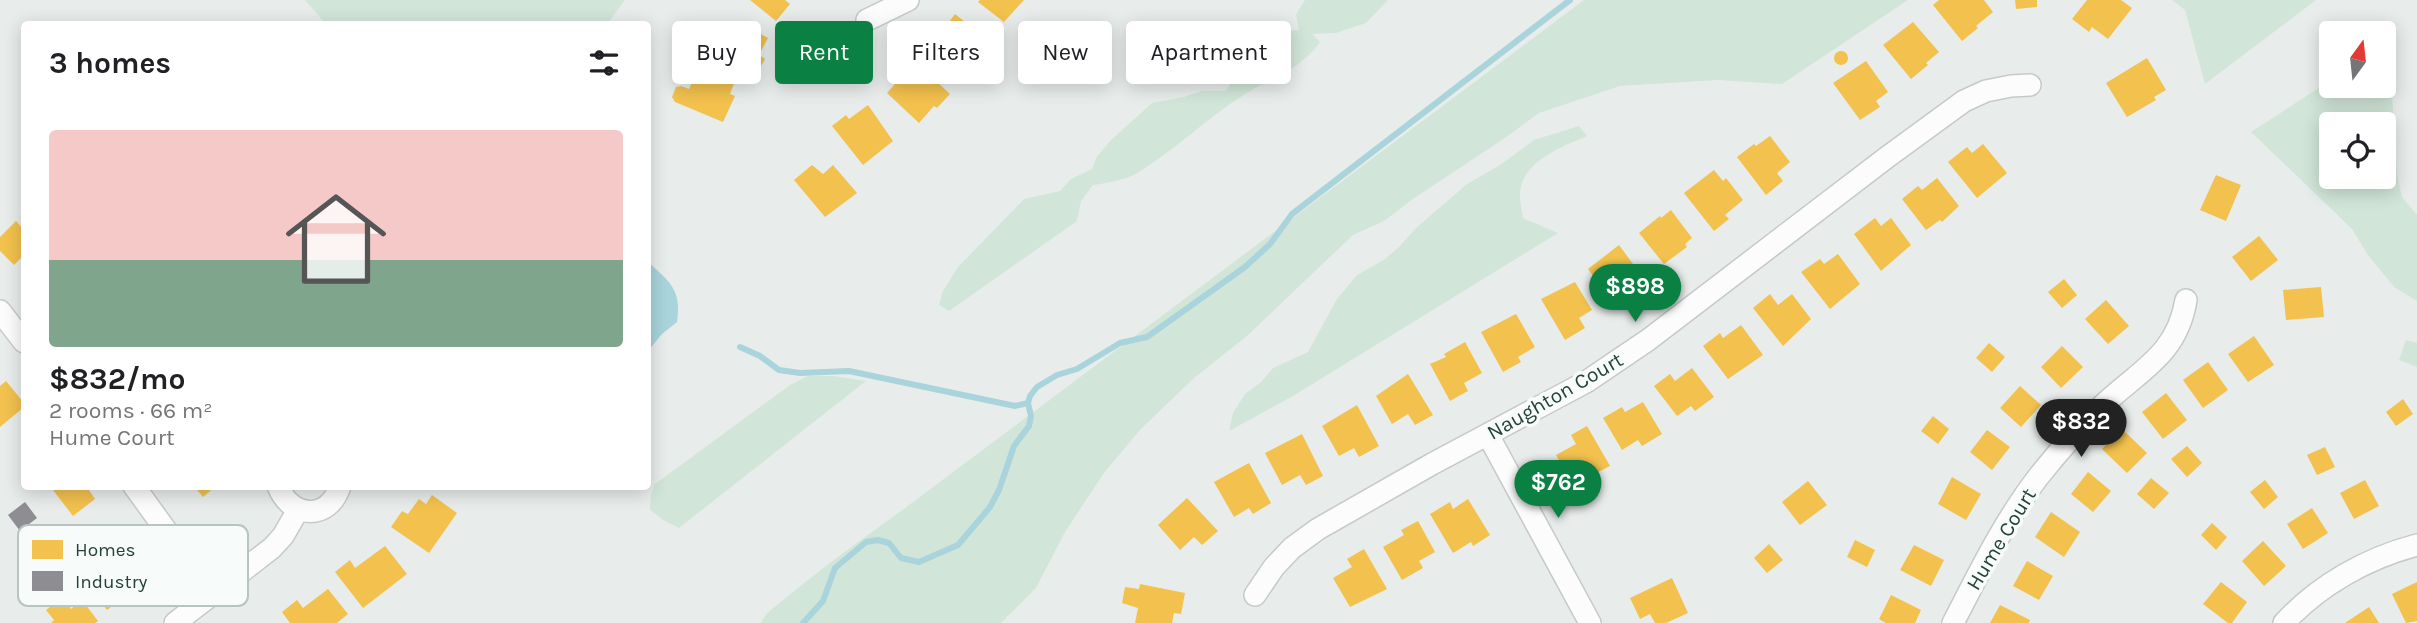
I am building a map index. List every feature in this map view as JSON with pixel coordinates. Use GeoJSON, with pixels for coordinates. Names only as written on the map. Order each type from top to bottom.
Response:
{"type":"FeatureCollection","features":[{"type":"Feature","properties":{"kind":"street"},"geometry":{"type":"LineString","coordinates":[[867,20],[908,0]]}},
{"type":"Feature","properties":{"kind":"street","name":"Naughton Court"},"geometry":{"type":"LineString","coordinates":[[1255,595],[1274,567],[1292,548],[1318,529],[1586,382],[1648,340],[1964,101],[1986,91],[2030,85]]}},
{"type":"Feature","properties":{"kind":"street","name":"Hume Court"},"geometry":{"type":"LineString","coordinates":[[1953,623],[2006,524],[2037,479],[2072,436],[2164,352],[2175,335],[2186,300]]}},
{"type":"Feature","properties":{"kind":"street"},"geometry":{"type":"LineString","coordinates":[[0,311],[21,338]]}},
{"type":"Feature","properties":{"kind":"street"},"geometry":{"type":"LineString","coordinates":[[1488,435],[1590,623]]}},
{"type":"Feature","properties":{"kind":"street"},"geometry":{"type":"LineString","coordinates":[[137,490],[162,525]]}},
{"type":"Feature","properties":{"kind":"street"},"geometry":{"type":"LineString","coordinates":[[280,490],[289,505],[310,512],[330,504],[339,490]]}},
{"type":"Feature","properties":{"kind":"street"},"geometry":{"type":"LineString","coordinates":[[248,566],[283,536],[299,510]]}},
{"type":"Feature","properties":{"kind":"street"},"geometry":{"type":"LineString","coordinates":[[2284,623],[2309,599],[2340,577],[2374,559],[2417,545]]}},
{"type":"Feature","properties":{"kind":"street"},"geometry":{"type":"LineString","coordinates":[[175,623],[197,606]]}},
{"type":"Feature","properties":{"kind":"green space"},"geometry":{"type":"Polygon","coordinates":[[[305,0],[625,0],[609,21],[323,21],[305,0]]]}},
{"type":"Feature","properties":{"kind":"green space"},"geometry":{"type":"Polygon","coordinates":[[[1305,0],[1388,0],[1366,23],[1336,33],[1312,34],[1320,42],[1304,60],[1291,69],[1291,31],[1299,30],[1296,14],[1305,0]]]}},
{"type":"Feature","properties":{"kind":"green space"},"geometry":{"type":"Polygon","coordinates":[[[1584,0],[1908,0],[1782,84],[1718,80],[1620,86],[1539,113],[1384,221],[1353,235],[1247,336],[1194,378],[1140,430],[1104,473],[1065,532],[1036,588],[1001,623],[761,623],[772,608],[828,565],[1584,0]]]}},
{"type":"Feature","properties":{"kind":"green space"},"geometry":{"type":"Polygon","coordinates":[[[2172,0],[2316,0],[2205,84],[2185,10],[2172,0]]]}},
{"type":"Feature","properties":{"kind":"green space"},"geometry":{"type":"Polygon","coordinates":[[[1230,84],[1264,84],[1229,105],[1139,172],[1123,179],[1093,185],[1081,201],[1077,221],[949,311],[939,305],[943,291],[958,267],[1024,199],[1060,191],[1071,179],[1092,169],[1096,158],[1111,140],[1152,103],[1202,91],[1226,91],[1230,84]]]}},
{"type":"Feature","properties":{"kind":"green space"},"geometry":{"type":"Polygon","coordinates":[[[2319,88],[2319,98],[2392,98],[2393,112],[2319,112],[2319,189],[2396,189],[2396,158],[2402,197],[2417,215],[2417,301],[2394,287],[2368,255],[2352,229],[2251,132],[2319,88]]]}},
{"type":"Feature","properties":{"kind":"green space"},"geometry":{"type":"Polygon","coordinates":[[[1579,126],[1587,136],[1544,157],[1534,165],[1522,184],[1520,199],[1523,218],[1558,233],[1293,396],[1229,431],[1233,413],[1245,394],[1273,368],[1308,352],[1337,299],[1357,275],[1385,259],[1467,184],[1500,165],[1534,140],[1579,126]]]}},
{"type":"Feature","properties":{"kind":"green space"},"geometry":{"type":"Polygon","coordinates":[[[2406,340],[2417,343],[2417,367],[2399,360],[2406,340]]]}},
{"type":"Feature","properties":{"kind":"green space"},"geometry":{"type":"Polygon","coordinates":[[[808,376],[833,376],[866,381],[679,528],[650,510],[655,484],[790,385],[808,376]]]}},
{"type":"Feature","properties":{"kind":"water"},"geometry":{"type":"Polygon","coordinates":[[[651,265],[673,288],[678,302],[677,322],[651,347],[651,265]]]}},
{"type":"Feature","properties":{"kind":"building: Homes"},"geometry":{"type":"Polygon","coordinates":[[[750,0],[785,0],[790,4],[776,21],[750,0]]]}},
{"type":"Feature","properties":{"kind":"building: Homes"},"geometry":{"type":"Polygon","coordinates":[[[980,0],[1024,0],[1004,22],[978,2],[980,0]]]}},
{"type":"Feature","properties":{"kind":"building: Homes"},"geometry":{"type":"Polygon","coordinates":[[[1939,0],[1984,0],[1993,12],[1962,41],[1933,5],[1939,0]]]}},
{"type":"Feature","properties":{"kind":"building: Homes"},"geometry":{"type":"Polygon","coordinates":[[[2015,0],[2037,0],[2037,7],[2016,9],[2015,0]]]}},
{"type":"Feature","properties":{"kind":"building: Homes"},"geometry":{"type":"Polygon","coordinates":[[[2087,0],[2121,0],[2132,8],[2108,39],[2092,27],[2089,32],[2072,19],[2087,0]]]}},
{"type":"Feature","properties":{"kind":"building: Homes"},"geometry":{"type":"Polygon","coordinates":[[[955,14],[964,21],[950,21],[955,14]]]}},
{"type":"Feature","properties":{"kind":"building: Homes"},"geometry":{"type":"Polygon","coordinates":[[[1913,22],[1939,52],[1911,79],[1883,45],[1913,22]]]}},
{"type":"Feature","properties":{"kind":"building: Homes"},"geometry":{"type":"Polygon","coordinates":[[[761,34],[768,38],[761,51],[761,34]]]}},
{"type":"Feature","properties":{"kind":"building: Homes"},"geometry":{"type":"Polygon","coordinates":[[[1838,51],[1844,51],[1848,58],[1844,65],[1838,65],[1834,61],[1834,55],[1838,51]]]}},
{"type":"Feature","properties":{"kind":"building: Homes"},"geometry":{"type":"Polygon","coordinates":[[[2147,58],[2166,90],[2154,97],[2156,100],[2127,117],[2106,83],[2147,58]]]}},
{"type":"Feature","properties":{"kind":"building: Homes"},"geometry":{"type":"Polygon","coordinates":[[[1866,61],[1888,92],[1876,101],[1880,107],[1860,120],[1833,83],[1866,61]]]}},
{"type":"Feature","properties":{"kind":"building: Homes"},"geometry":{"type":"Polygon","coordinates":[[[691,84],[734,84],[730,94],[735,96],[723,122],[675,102],[672,97],[676,87],[689,89],[691,84]]]}},
{"type":"Feature","properties":{"kind":"building: Homes"},"geometry":{"type":"Polygon","coordinates":[[[895,84],[939,84],[950,94],[937,108],[934,106],[919,123],[887,93],[895,84]]]}},
{"type":"Feature","properties":{"kind":"building: Homes"},"geometry":{"type":"Polygon","coordinates":[[[868,105],[893,141],[863,165],[832,126],[846,115],[849,119],[868,105]]]}},
{"type":"Feature","properties":{"kind":"building: Homes"},"geometry":{"type":"Polygon","coordinates":[[[1770,136],[1790,162],[1777,173],[1783,181],[1766,195],[1737,157],[1770,136]]]}},
{"type":"Feature","properties":{"kind":"building: Homes"},"geometry":{"type":"Polygon","coordinates":[[[1983,144],[2007,173],[1977,198],[1948,162],[1967,147],[1972,153],[1983,144]]]}},
{"type":"Feature","properties":{"kind":"building: Homes"},"geometry":{"type":"Polygon","coordinates":[[[812,165],[823,174],[833,165],[857,193],[825,217],[794,180],[812,165]]]}},
{"type":"Feature","properties":{"kind":"building: Homes"},"geometry":{"type":"Polygon","coordinates":[[[1714,170],[1723,181],[1726,178],[1743,200],[1725,215],[1729,219],[1714,231],[1684,193],[1714,170]]]}},
{"type":"Feature","properties":{"kind":"building: Homes"},"geometry":{"type":"Polygon","coordinates":[[[2216,175],[2241,185],[2226,221],[2200,210],[2216,175]]]}},
{"type":"Feature","properties":{"kind":"building: Homes"},"geometry":{"type":"Polygon","coordinates":[[[1937,178],[1959,206],[1942,222],[1940,220],[1926,230],[1902,199],[1918,186],[1922,190],[1937,178]]]}},
{"type":"Feature","properties":{"kind":"building: Homes"},"geometry":{"type":"Polygon","coordinates":[[[1671,210],[1692,238],[1685,244],[1687,247],[1664,264],[1639,233],[1671,210]]]}},
{"type":"Feature","properties":{"kind":"building: Homes"},"geometry":{"type":"Polygon","coordinates":[[[1875,218],[1881,226],[1891,218],[1911,245],[1881,271],[1854,234],[1875,218]]]}},
{"type":"Feature","properties":{"kind":"building: Homes"},"geometry":{"type":"Polygon","coordinates":[[[16,221],[21,227],[21,258],[14,265],[0,251],[0,237],[16,221]]]}},
{"type":"Feature","properties":{"kind":"building: Homes"},"geometry":{"type":"Polygon","coordinates":[[[2259,236],[2278,260],[2251,281],[2232,257],[2259,236]]]}},
{"type":"Feature","properties":{"kind":"building: Homes"},"geometry":{"type":"Polygon","coordinates":[[[1619,245],[1641,275],[1628,285],[1632,291],[1614,305],[1588,269],[1619,245]]]}},
{"type":"Feature","properties":{"kind":"building: Homes"},"geometry":{"type":"Polygon","coordinates":[[[1838,254],[1860,284],[1830,309],[1801,272],[1820,259],[1824,264],[1838,254]]]}},
{"type":"Feature","properties":{"kind":"building: Homes"},"geometry":{"type":"Polygon","coordinates":[[[2064,279],[2077,295],[2062,308],[2048,292],[2064,279]]]}},
{"type":"Feature","properties":{"kind":"building: Homes"},"geometry":{"type":"Polygon","coordinates":[[[1575,282],[1592,310],[1579,318],[1585,328],[1565,340],[1541,299],[1575,282]]]}},
{"type":"Feature","properties":{"kind":"building: Homes"},"geometry":{"type":"Polygon","coordinates":[[[2321,287],[2324,317],[2286,320],[2283,290],[2321,287]]]}},
{"type":"Feature","properties":{"kind":"building: Homes"},"geometry":{"type":"Polygon","coordinates":[[[1770,294],[1778,305],[1792,294],[1811,319],[1783,346],[1753,308],[1770,294]]]}},
{"type":"Feature","properties":{"kind":"building: Homes"},"geometry":{"type":"Polygon","coordinates":[[[2106,300],[2129,326],[2108,344],[2085,319],[2106,300]]]}},
{"type":"Feature","properties":{"kind":"building: Homes"},"geometry":{"type":"Polygon","coordinates":[[[1516,314],[1535,347],[1518,357],[1521,362],[1503,372],[1481,332],[1516,314]]]}},
{"type":"Feature","properties":{"kind":"building: Homes"},"geometry":{"type":"Polygon","coordinates":[[[1741,325],[1763,355],[1728,379],[1703,346],[1720,333],[1723,338],[1741,325]]]}},
{"type":"Feature","properties":{"kind":"building: Homes"},"geometry":{"type":"Polygon","coordinates":[[[2254,336],[2274,365],[2248,382],[2228,354],[2254,336]]]}},
{"type":"Feature","properties":{"kind":"building: Homes"},"geometry":{"type":"Polygon","coordinates":[[[1465,342],[1482,373],[1464,383],[1468,391],[1450,401],[1430,364],[1446,357],[1444,354],[1465,342]]]}},
{"type":"Feature","properties":{"kind":"building: Homes"},"geometry":{"type":"Polygon","coordinates":[[[1989,343],[2005,357],[1992,372],[1976,358],[1989,343]]]}},
{"type":"Feature","properties":{"kind":"building: Homes"},"geometry":{"type":"Polygon","coordinates":[[[2062,346],[2083,367],[2061,388],[2041,367],[2062,346]]]}},
{"type":"Feature","properties":{"kind":"building: Homes"},"geometry":{"type":"Polygon","coordinates":[[[2208,362],[2228,390],[2203,408],[2183,380],[2208,362]]]}},
{"type":"Feature","properties":{"kind":"building: Homes"},"geometry":{"type":"Polygon","coordinates":[[[1692,368],[1714,397],[1695,411],[1691,406],[1677,416],[1654,386],[1670,374],[1675,381],[1692,368]]]}},
{"type":"Feature","properties":{"kind":"building: Homes"},"geometry":{"type":"Polygon","coordinates":[[[1408,374],[1433,415],[1415,425],[1408,414],[1392,424],[1376,396],[1408,374]]]}},
{"type":"Feature","properties":{"kind":"building: Homes"},"geometry":{"type":"Polygon","coordinates":[[[6,381],[21,399],[21,410],[0,427],[0,386],[6,381]]]}},
{"type":"Feature","properties":{"kind":"building: Homes"},"geometry":{"type":"Polygon","coordinates":[[[2020,386],[2041,405],[2021,427],[2000,408],[2020,386]]]}},
{"type":"Feature","properties":{"kind":"building: Homes"},"geometry":{"type":"Polygon","coordinates":[[[2166,393],[2187,420],[2163,439],[2142,412],[2166,393]]]}},
{"type":"Feature","properties":{"kind":"building: Homes"},"geometry":{"type":"Polygon","coordinates":[[[2403,399],[2413,414],[2396,426],[2386,412],[2403,399]]]}},
{"type":"Feature","properties":{"kind":"building: Homes"},"geometry":{"type":"Polygon","coordinates":[[[1643,402],[1662,434],[1642,446],[1638,440],[1622,450],[1603,418],[1622,407],[1625,412],[1643,402]]]}},
{"type":"Feature","properties":{"kind":"building: Homes"},"geometry":{"type":"Polygon","coordinates":[[[1357,405],[1379,446],[1359,457],[1354,448],[1339,456],[1322,426],[1357,405]]]}},
{"type":"Feature","properties":{"kind":"building: Homes"},"geometry":{"type":"Polygon","coordinates":[[[1933,416],[1949,429],[1938,444],[1921,431],[1933,416]]]}},
{"type":"Feature","properties":{"kind":"building: Homes"},"geometry":{"type":"Polygon","coordinates":[[[1587,426],[1610,466],[1573,485],[1556,455],[1576,444],[1571,435],[1587,426]]]}},
{"type":"Feature","properties":{"kind":"building: Homes"},"geometry":{"type":"Polygon","coordinates":[[[2122,429],[2147,453],[2127,473],[2102,449],[2122,429]]]}},
{"type":"Feature","properties":{"kind":"building: Homes"},"geometry":{"type":"Polygon","coordinates":[[[1987,430],[2010,447],[1992,470],[1970,452],[1987,430]]]}},
{"type":"Feature","properties":{"kind":"building: Homes"},"geometry":{"type":"Polygon","coordinates":[[[1302,434],[1323,476],[1306,485],[1300,475],[1282,485],[1265,453],[1302,434]]]}},
{"type":"Feature","properties":{"kind":"building: Homes"},"geometry":{"type":"Polygon","coordinates":[[[2187,446],[2202,463],[2187,477],[2171,459],[2187,446]]]}},
{"type":"Feature","properties":{"kind":"building: Homes"},"geometry":{"type":"Polygon","coordinates":[[[2325,447],[2335,467],[2317,475],[2307,455],[2325,447]]]}},
{"type":"Feature","properties":{"kind":"building: Homes"},"geometry":{"type":"Polygon","coordinates":[[[1249,463],[1271,503],[1253,514],[1249,508],[1234,517],[1214,482],[1249,463]]]}},
{"type":"Feature","properties":{"kind":"building: Homes"},"geometry":{"type":"Polygon","coordinates":[[[2088,472],[2111,491],[2093,512],[2071,494],[2088,472]]]}},
{"type":"Feature","properties":{"kind":"building: Homes"},"geometry":{"type":"Polygon","coordinates":[[[1952,477],[1981,494],[1966,520],[1938,504],[1952,477]]]}},
{"type":"Feature","properties":{"kind":"building: Homes"},"geometry":{"type":"Polygon","coordinates":[[[2151,478],[2169,493],[2154,509],[2137,494],[2151,478]]]}},
{"type":"Feature","properties":{"kind":"building: Homes"},"geometry":{"type":"Polygon","coordinates":[[[2265,480],[2278,497],[2264,509],[2250,492],[2265,480]]]}},
{"type":"Feature","properties":{"kind":"building: Homes"},"geometry":{"type":"Polygon","coordinates":[[[2365,480],[2379,506],[2354,519],[2340,493],[2365,480]]]}},
{"type":"Feature","properties":{"kind":"building: Homes"},"geometry":{"type":"Polygon","coordinates":[[[1808,481],[1827,505],[1800,525],[1782,502],[1808,481]]]}},
{"type":"Feature","properties":{"kind":"building: Homes"},"geometry":{"type":"Polygon","coordinates":[[[53,490],[89,490],[95,499],[73,516],[53,490]]]}},
{"type":"Feature","properties":{"kind":"building: Homes"},"geometry":{"type":"Polygon","coordinates":[[[197,490],[211,490],[203,497],[197,490]]]}},
{"type":"Feature","properties":{"kind":"building: Homes"},"geometry":{"type":"Polygon","coordinates":[[[432,495],[457,513],[429,553],[391,527],[402,511],[408,514],[419,499],[426,504],[432,495]]]}},
{"type":"Feature","properties":{"kind":"building: Homes"},"geometry":{"type":"Polygon","coordinates":[[[1187,498],[1218,531],[1202,545],[1194,537],[1180,550],[1158,525],[1187,498]]]}},
{"type":"Feature","properties":{"kind":"building: Homes"},"geometry":{"type":"Polygon","coordinates":[[[1468,499],[1490,535],[1473,546],[1471,542],[1453,553],[1430,514],[1450,502],[1453,509],[1468,499]]]}},
{"type":"Feature","properties":{"kind":"building: Homes"},"geometry":{"type":"Polygon","coordinates":[[[2312,508],[2328,533],[2303,549],[2287,524],[2312,508]]]}},
{"type":"Feature","properties":{"kind":"building: Homes"},"geometry":{"type":"Polygon","coordinates":[[[2051,512],[2080,532],[2064,557],[2035,537],[2051,512]]]}},
{"type":"Feature","properties":{"kind":"building: Homes"},"geometry":{"type":"Polygon","coordinates":[[[1418,521],[1435,552],[1419,561],[1423,568],[1402,580],[1383,547],[1404,535],[1401,530],[1418,521]]]}},
{"type":"Feature","properties":{"kind":"building: Homes"},"geometry":{"type":"Polygon","coordinates":[[[2212,523],[2227,537],[2216,550],[2201,535],[2212,523]]]}},
{"type":"Feature","properties":{"kind":"building: Homes"},"geometry":{"type":"Polygon","coordinates":[[[1855,540],[1875,550],[1867,567],[1847,557],[1855,540]]]}},
{"type":"Feature","properties":{"kind":"building: Homes"},"geometry":{"type":"Polygon","coordinates":[[[2263,541],[2286,566],[2264,586],[2242,561],[2263,541]]]}},
{"type":"Feature","properties":{"kind":"building: Homes"},"geometry":{"type":"Polygon","coordinates":[[[1769,544],[1783,560],[1767,573],[1754,558],[1769,544]]]}},
{"type":"Feature","properties":{"kind":"building: Homes"},"geometry":{"type":"Polygon","coordinates":[[[1914,545],[1944,560],[1931,586],[1900,570],[1914,545]]]}},
{"type":"Feature","properties":{"kind":"building: Homes"},"geometry":{"type":"Polygon","coordinates":[[[385,546],[407,574],[363,608],[335,572],[350,560],[355,568],[385,546]]]}},
{"type":"Feature","properties":{"kind":"building: Homes"},"geometry":{"type":"Polygon","coordinates":[[[1364,549],[1387,589],[1350,607],[1333,578],[1352,567],[1347,559],[1364,549]]]}},
{"type":"Feature","properties":{"kind":"building: Homes"},"geometry":{"type":"Polygon","coordinates":[[[2027,561],[2053,576],[2039,600],[2013,586],[2027,561]]]}},
{"type":"Feature","properties":{"kind":"building: Homes"},"geometry":{"type":"Polygon","coordinates":[[[1672,578],[1688,613],[1666,623],[1655,623],[1650,614],[1640,619],[1630,598],[1672,578]]]}},
{"type":"Feature","properties":{"kind":"building: Homes"},"geometry":{"type":"Polygon","coordinates":[[[2221,582],[2247,602],[2232,623],[2228,623],[2203,604],[2221,582]]]}},
{"type":"Feature","properties":{"kind":"building: Homes"},"geometry":{"type":"Polygon","coordinates":[[[2417,582],[2417,621],[2406,623],[2392,594],[2417,582]]]}},
{"type":"Feature","properties":{"kind":"building: Homes"},"geometry":{"type":"Polygon","coordinates":[[[1140,584],[1185,593],[1181,614],[1174,613],[1172,623],[1135,623],[1138,608],[1122,603],[1125,587],[1139,589],[1140,584]]]}},
{"type":"Feature","properties":{"kind":"building: Homes"},"geometry":{"type":"Polygon","coordinates":[[[328,589],[348,614],[337,623],[290,623],[282,612],[297,600],[303,608],[328,589]]]}},
{"type":"Feature","properties":{"kind":"building: Homes"},"geometry":{"type":"Polygon","coordinates":[[[1891,595],[1921,610],[1915,623],[1886,623],[1879,619],[1891,595]]]}},
{"type":"Feature","properties":{"kind":"building: Homes"},"geometry":{"type":"Polygon","coordinates":[[[2000,605],[2030,620],[2029,623],[1990,623],[2000,605]]]}},
{"type":"Feature","properties":{"kind":"building: Homes"},"geometry":{"type":"Polygon","coordinates":[[[51,606],[69,606],[71,609],[75,606],[87,606],[98,621],[51,623],[54,620],[46,610],[51,606]]]}},
{"type":"Feature","properties":{"kind":"building: Homes"},"geometry":{"type":"Polygon","coordinates":[[[2369,607],[2379,623],[2345,623],[2369,607]]]}},
{"type":"Feature","properties":{"kind":"building: Industry"},"geometry":{"type":"Polygon","coordinates":[[[25,502],[37,518],[28,525],[18,525],[18,528],[8,515],[25,502]]]}},
{"type":"Feature","properties":{"kind":"waterway"},"geometry":{"type":"LineString","coordinates":[[803,623],[823,601],[835,568],[866,542],[878,540],[889,543],[901,558],[919,562],[958,545],[990,507],[999,490],[1014,446],[1029,426],[1031,416],[1028,403],[1037,387],[1057,375],[1077,369],[1120,343],[1147,337],[1245,267],[1270,244],[1292,214],[1570,0]]}},
{"type":"Feature","properties":{"kind":"waterway"},"geometry":{"type":"LineString","coordinates":[[740,347],[760,356],[779,370],[800,373],[849,371],[1015,406],[1028,403]]}}]}
